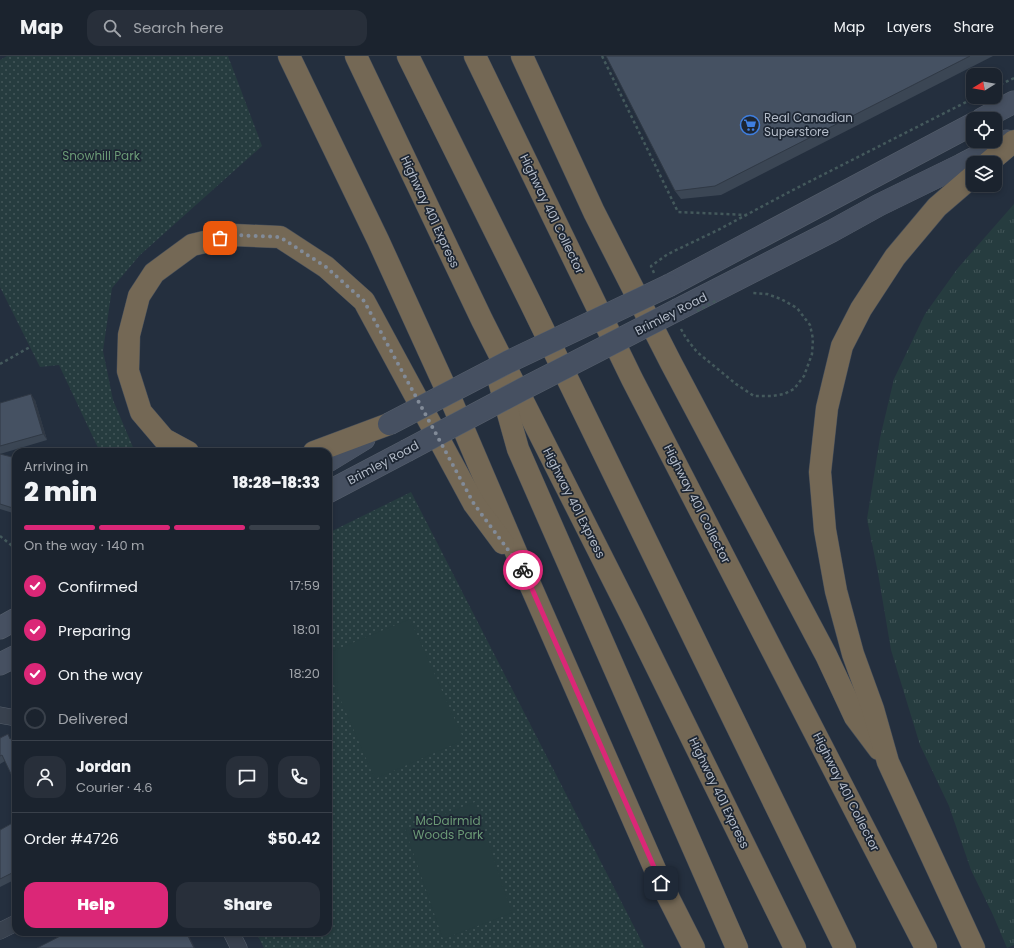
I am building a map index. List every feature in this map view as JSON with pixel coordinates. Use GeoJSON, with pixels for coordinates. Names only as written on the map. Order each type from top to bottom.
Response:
{"type":"FeatureCollection","features":[{"type":"Feature","properties":{"kind":"highway"},"geometry":{"type":"LineString","coordinates":[[289,56],[382,247],[452,402],[661,883],[694,948]]}},
{"type":"Feature","properties":{"kind":"highway","name":"Highway 401 Express"},"geometry":{"type":"LineString","coordinates":[[356,56],[482,320],[632,617],[795,948]]}},
{"type":"Feature","properties":{"kind":"highway"},"geometry":{"type":"LineString","coordinates":[[408,56],[530,302],[845,948]]}},
{"type":"Feature","properties":{"kind":"highway","name":"Highway 401 Collector"},"geometry":{"type":"LineString","coordinates":[[475,56],[632,379],[926,948]]}},
{"type":"Feature","properties":{"kind":"highway"},"geometry":{"type":"LineString","coordinates":[[522,56],[594,212],[675,370],[826,655],[855,717],[888,762]]}},
{"type":"Feature","properties":{"kind":"highway"},"geometry":{"type":"LineString","coordinates":[[996,156],[1014,141]]}},
{"type":"Feature","properties":{"kind":"highway"},"geometry":{"type":"LineString","coordinates":[[966,182],[937,207],[895,257],[861,309],[842,346],[827,408],[820,472],[824,530],[836,591],[853,654],[873,708],[888,762],[974,948]]}},
{"type":"Feature","properties":{"kind":"highway"},"geometry":{"type":"LineString","coordinates":[[181,448],[164,439],[142,412],[128,371],[129,335],[139,296],[154,273],[192,245],[234,235],[280,237],[326,267],[364,301],[474,504],[525,573]]}},
{"type":"Feature","properties":{"kind":"highway"},"geometry":{"type":"LineString","coordinates":[[482,320],[518,449],[737,948]]}},
{"type":"Feature","properties":{"kind":"highway"},"geometry":{"type":"LineString","coordinates":[[325,448],[389,424]]}},
{"type":"Feature","properties":{"kind":"highway"},"geometry":{"type":"LineString","coordinates":[[818,892],[857,948]]}},
{"type":"Feature","properties":{"kind":"main road"},"geometry":{"type":"LineString","coordinates":[[995,112],[1014,102]]}},
{"type":"Feature","properties":{"kind":"main road"},"geometry":{"type":"LineString","coordinates":[[332,459],[389,424],[508,362],[670,285],[966,128]]}},
{"type":"Feature","properties":{"kind":"main road","name":"Brimley Road"},"geometry":{"type":"LineString","coordinates":[[332,490],[523,389],[1014,137]]}},
{"type":"Feature","properties":{"kind":"main road"},"geometry":{"type":"LineString","coordinates":[[0,628],[12,621]]}},
{"type":"Feature","properties":{"kind":"main road"},"geometry":{"type":"LineString","coordinates":[[0,664],[12,658]]}},
{"type":"Feature","properties":{"kind":"street"},"geometry":{"type":"LineString","coordinates":[[0,715],[12,717]]}},
{"type":"Feature","properties":{"kind":"street"},"geometry":{"type":"LineString","coordinates":[[0,931],[12,925]]}},
{"type":"Feature","properties":{"kind":"street"},"geometry":{"type":"LineString","coordinates":[[233,936],[239,948]]}},
{"type":"Feature","properties":{"kind":"path"},"geometry":{"type":"LineString","coordinates":[[602,56],[678,212],[747,215]]}},
{"type":"Feature","properties":{"kind":"path"},"geometry":{"type":"LineString","coordinates":[[1002,84],[1014,78]]}},
{"type":"Feature","properties":{"kind":"path"},"geometry":{"type":"LineString","coordinates":[[651,266],[668,254],[966,102]]}},
{"type":"Feature","properties":{"kind":"path"},"geometry":{"type":"LineString","coordinates":[[686,338],[697,352],[736,384],[754,396],[773,396],[784,394],[794,389],[804,376],[812,354],[813,340],[810,325],[797,308],[781,299],[767,294],[747,293]]}},
{"type":"Feature","properties":{"kind":"path"},"geometry":{"type":"LineString","coordinates":[[717,300],[724,298]]}},
{"type":"Feature","properties":{"kind":"path"},"geometry":{"type":"LineString","coordinates":[[0,364],[30,347]]}},
{"type":"Feature","properties":{"kind":"path"},"geometry":{"type":"LineString","coordinates":[[0,536],[12,546]]}},
{"type":"Feature","properties":{"kind":"green space","name":"Snowhill Park"},"geometry":{"type":"Polygon","coordinates":[[[7,56],[228,56],[262,146],[140,255],[112,288],[103,351],[113,400],[133,448],[98,448],[59,365],[40,367],[0,287],[0,60],[7,56]]]}},
{"type":"Feature","properties":{"kind":"green space"},"geometry":{"type":"Polygon","coordinates":[[[1014,204],[1014,945],[1007,948],[971,870],[949,806],[920,745],[891,650],[867,519],[880,438],[894,379],[925,314],[958,268],[1014,204]]]}},
{"type":"Feature","properties":{"kind":"green space","name":"McDairmid Woods Park"},"geometry":{"type":"Polygon","coordinates":[[[411,492],[645,948],[264,948],[258,936],[332,936],[332,531],[411,492]]]}},
{"type":"Feature","properties":{"kind":"green space"},"geometry":{"type":"Polygon","coordinates":[[[410,619],[464,740],[375,779],[332,680],[332,651],[410,619]]]}},
{"type":"Feature","properties":{"kind":"green space"},"geometry":{"type":"Polygon","coordinates":[[[475,802],[512,913],[443,939],[405,829],[475,802]]]}},
{"type":"Feature","properties":{"kind":"building","name":"Real Canadian Superstore"},"geometry":{"type":"Polygon","coordinates":[[[606,56],[970,56],[715,186],[675,191],[606,56]]]}},
{"type":"Feature","properties":{"kind":"building"},"geometry":{"type":"Polygon","coordinates":[[[31,394],[43,434],[0,446],[0,403],[31,394]]]}},
{"type":"Feature","properties":{"kind":"building"},"geometry":{"type":"Polygon","coordinates":[[[0,454],[12,457],[12,508],[0,504],[0,454]]]}},
{"type":"Feature","properties":{"kind":"building"},"geometry":{"type":"Polygon","coordinates":[[[8,734],[10,739],[12,738],[12,776],[2,755],[0,756],[0,738],[8,734]]]}},
{"type":"Feature","properties":{"kind":"building"},"geometry":{"type":"Polygon","coordinates":[[[12,823],[12,873],[0,879],[0,830],[12,823]]]}},
{"type":"Feature","properties":{"kind":"building"},"geometry":{"type":"Polygon","coordinates":[[[60,936],[188,936],[194,948],[37,948],[60,936]]]}},
{"type":"Feature","properties":{"kind":"way so far"},"geometry":{"type":"LineString","coordinates":[[220,238],[234,235],[280,237],[326,267],[364,301],[474,504],[523,570]]}},
{"type":"Feature","properties":{"kind":"place","name":"Real Canadian Superstore"},"geometry":{"type":"Point","coordinates":[750,125]}},
{"type":"Feature","properties":{"kind":"route"},"geometry":{"type":"LineString","coordinates":[[523,570],[661,883]]}}]}
